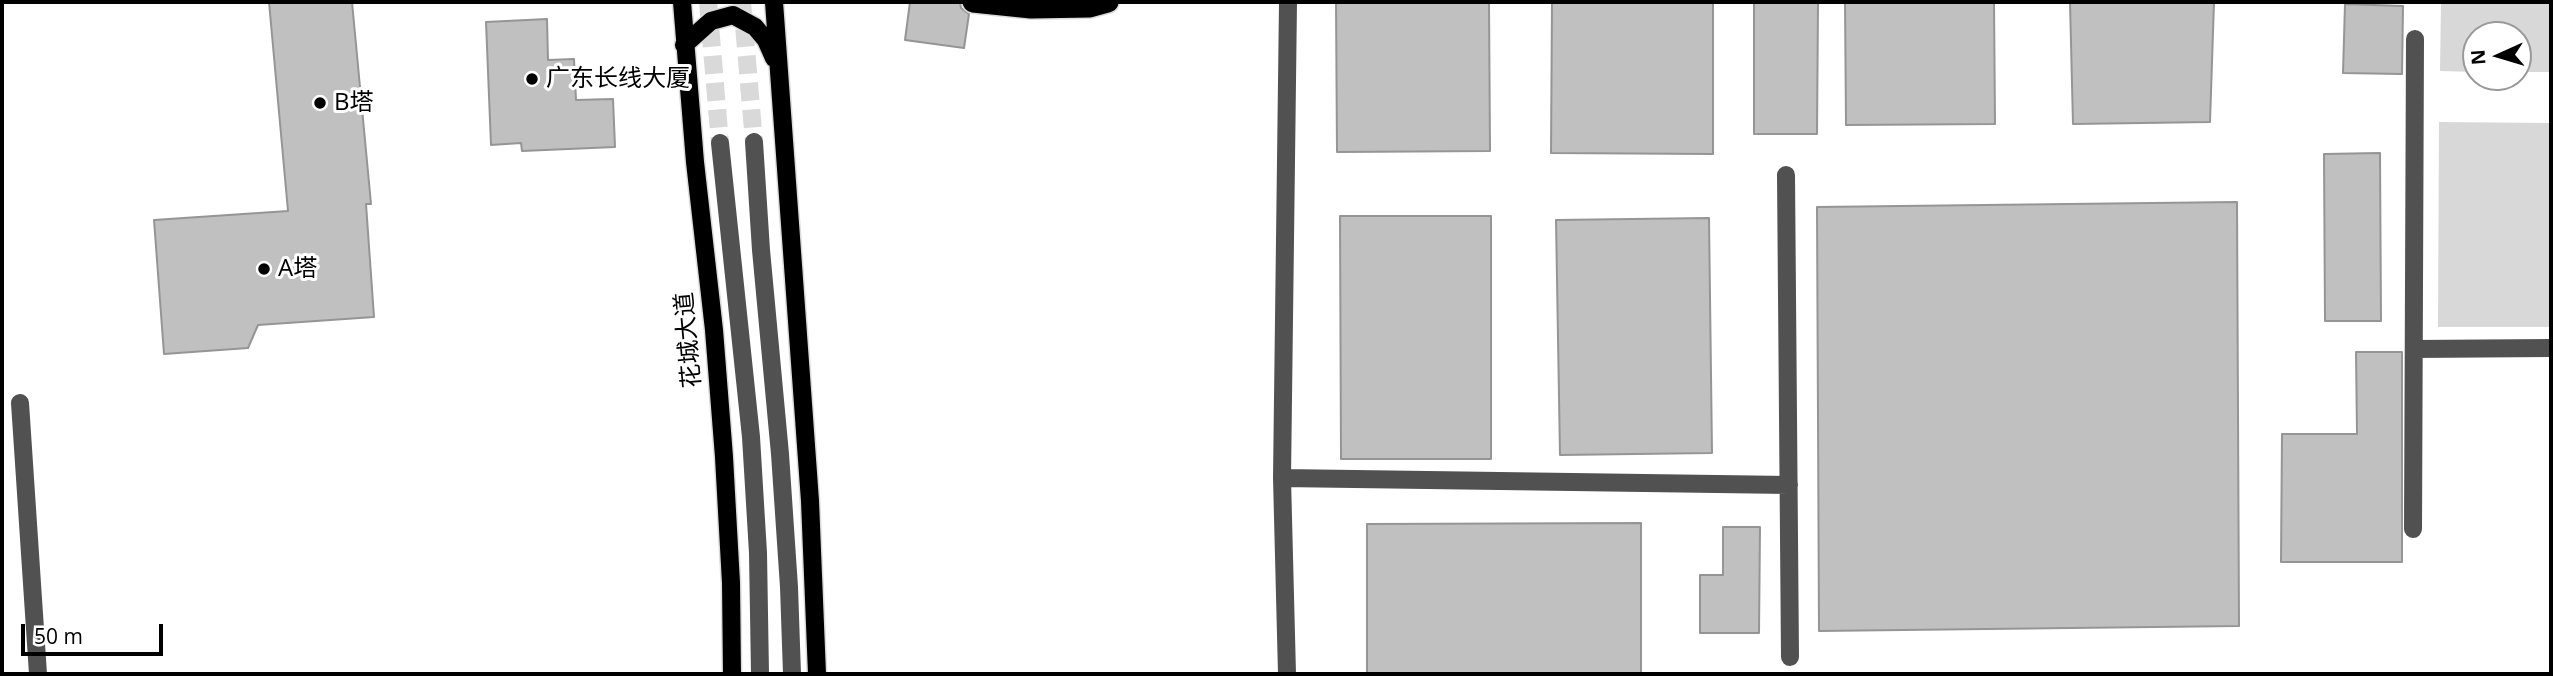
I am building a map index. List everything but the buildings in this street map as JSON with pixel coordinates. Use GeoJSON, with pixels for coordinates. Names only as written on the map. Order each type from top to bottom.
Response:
{"type":"FeatureCollection","features":[{"type":"Feature","properties":{"kind":"highway"},"geometry":{"type":"LineString","coordinates":[[972,2],[1031,8],[1090,7],[1108,2]]}},
{"type":"Feature","properties":{"kind":"main road","name":"花城大道"},"geometry":{"type":"LineString","coordinates":[[682,2],[723,444],[733,674]]}},
{"type":"Feature","properties":{"kind":"main road"},"geometry":{"type":"LineString","coordinates":[[774,2],[810,501],[817,674]]}},
{"type":"Feature","properties":{"kind":"main road"},"geometry":{"type":"LineString","coordinates":[[684,45],[711,21],[733,15],[755,27],[766,40],[777,65]]}},
{"type":"Feature","properties":{"kind":"street"},"geometry":{"type":"LineString","coordinates":[[1286,674],[1282,478],[1288,2]]}},
{"type":"Feature","properties":{"kind":"street"},"geometry":{"type":"LineString","coordinates":[[2413,529],[2415,39]]}},
{"type":"Feature","properties":{"kind":"street"},"geometry":{"type":"LineString","coordinates":[[754,142],[780,454],[792,674]]}},
{"type":"Feature","properties":{"kind":"street"},"geometry":{"type":"LineString","coordinates":[[720,143],[751,438],[760,674]]}},
{"type":"Feature","properties":{"kind":"street"},"geometry":{"type":"LineString","coordinates":[[1786,175],[1790,657]]}},
{"type":"Feature","properties":{"kind":"street"},"geometry":{"type":"LineString","coordinates":[[2414,349],[2551,348]]}},
{"type":"Feature","properties":{"kind":"street"},"geometry":{"type":"LineString","coordinates":[[20,402],[38,674]]}},
{"type":"Feature","properties":{"kind":"street"},"geometry":{"type":"LineString","coordinates":[[1282,478],[1788,485]]}},
{"type":"Feature","properties":{"kind":"shaded area"},"geometry":{"type":"Polygon","coordinates":[[[2441,2],[2551,2],[2551,72],[2532,72],[2532,21],[2462,21],[2462,72],[2440,71],[2441,2]]]}},
{"type":"Feature","properties":{"kind":"shaded area"},"geometry":{"type":"Polygon","coordinates":[[[2439,122],[2551,123],[2551,327],[2438,327],[2439,122]]]}},
{"type":"Feature","properties":{"kind":"tunnel"},"geometry":{"type":"LineString","coordinates":[[708,2],[720,143]]}},
{"type":"Feature","properties":{"kind":"tunnel"},"geometry":{"type":"LineString","coordinates":[[742,2],[754,142]]}},
{"type":"Feature","properties":{"kind":"place","name":"广东长线大厦"},"geometry":{"type":"Point","coordinates":[532,79]}},
{"type":"Feature","properties":{"kind":"place","name":"B塔"},"geometry":{"type":"Point","coordinates":[320,103]}},
{"type":"Feature","properties":{"kind":"place","name":"A塔"},"geometry":{"type":"Point","coordinates":[264,269]}}]}
